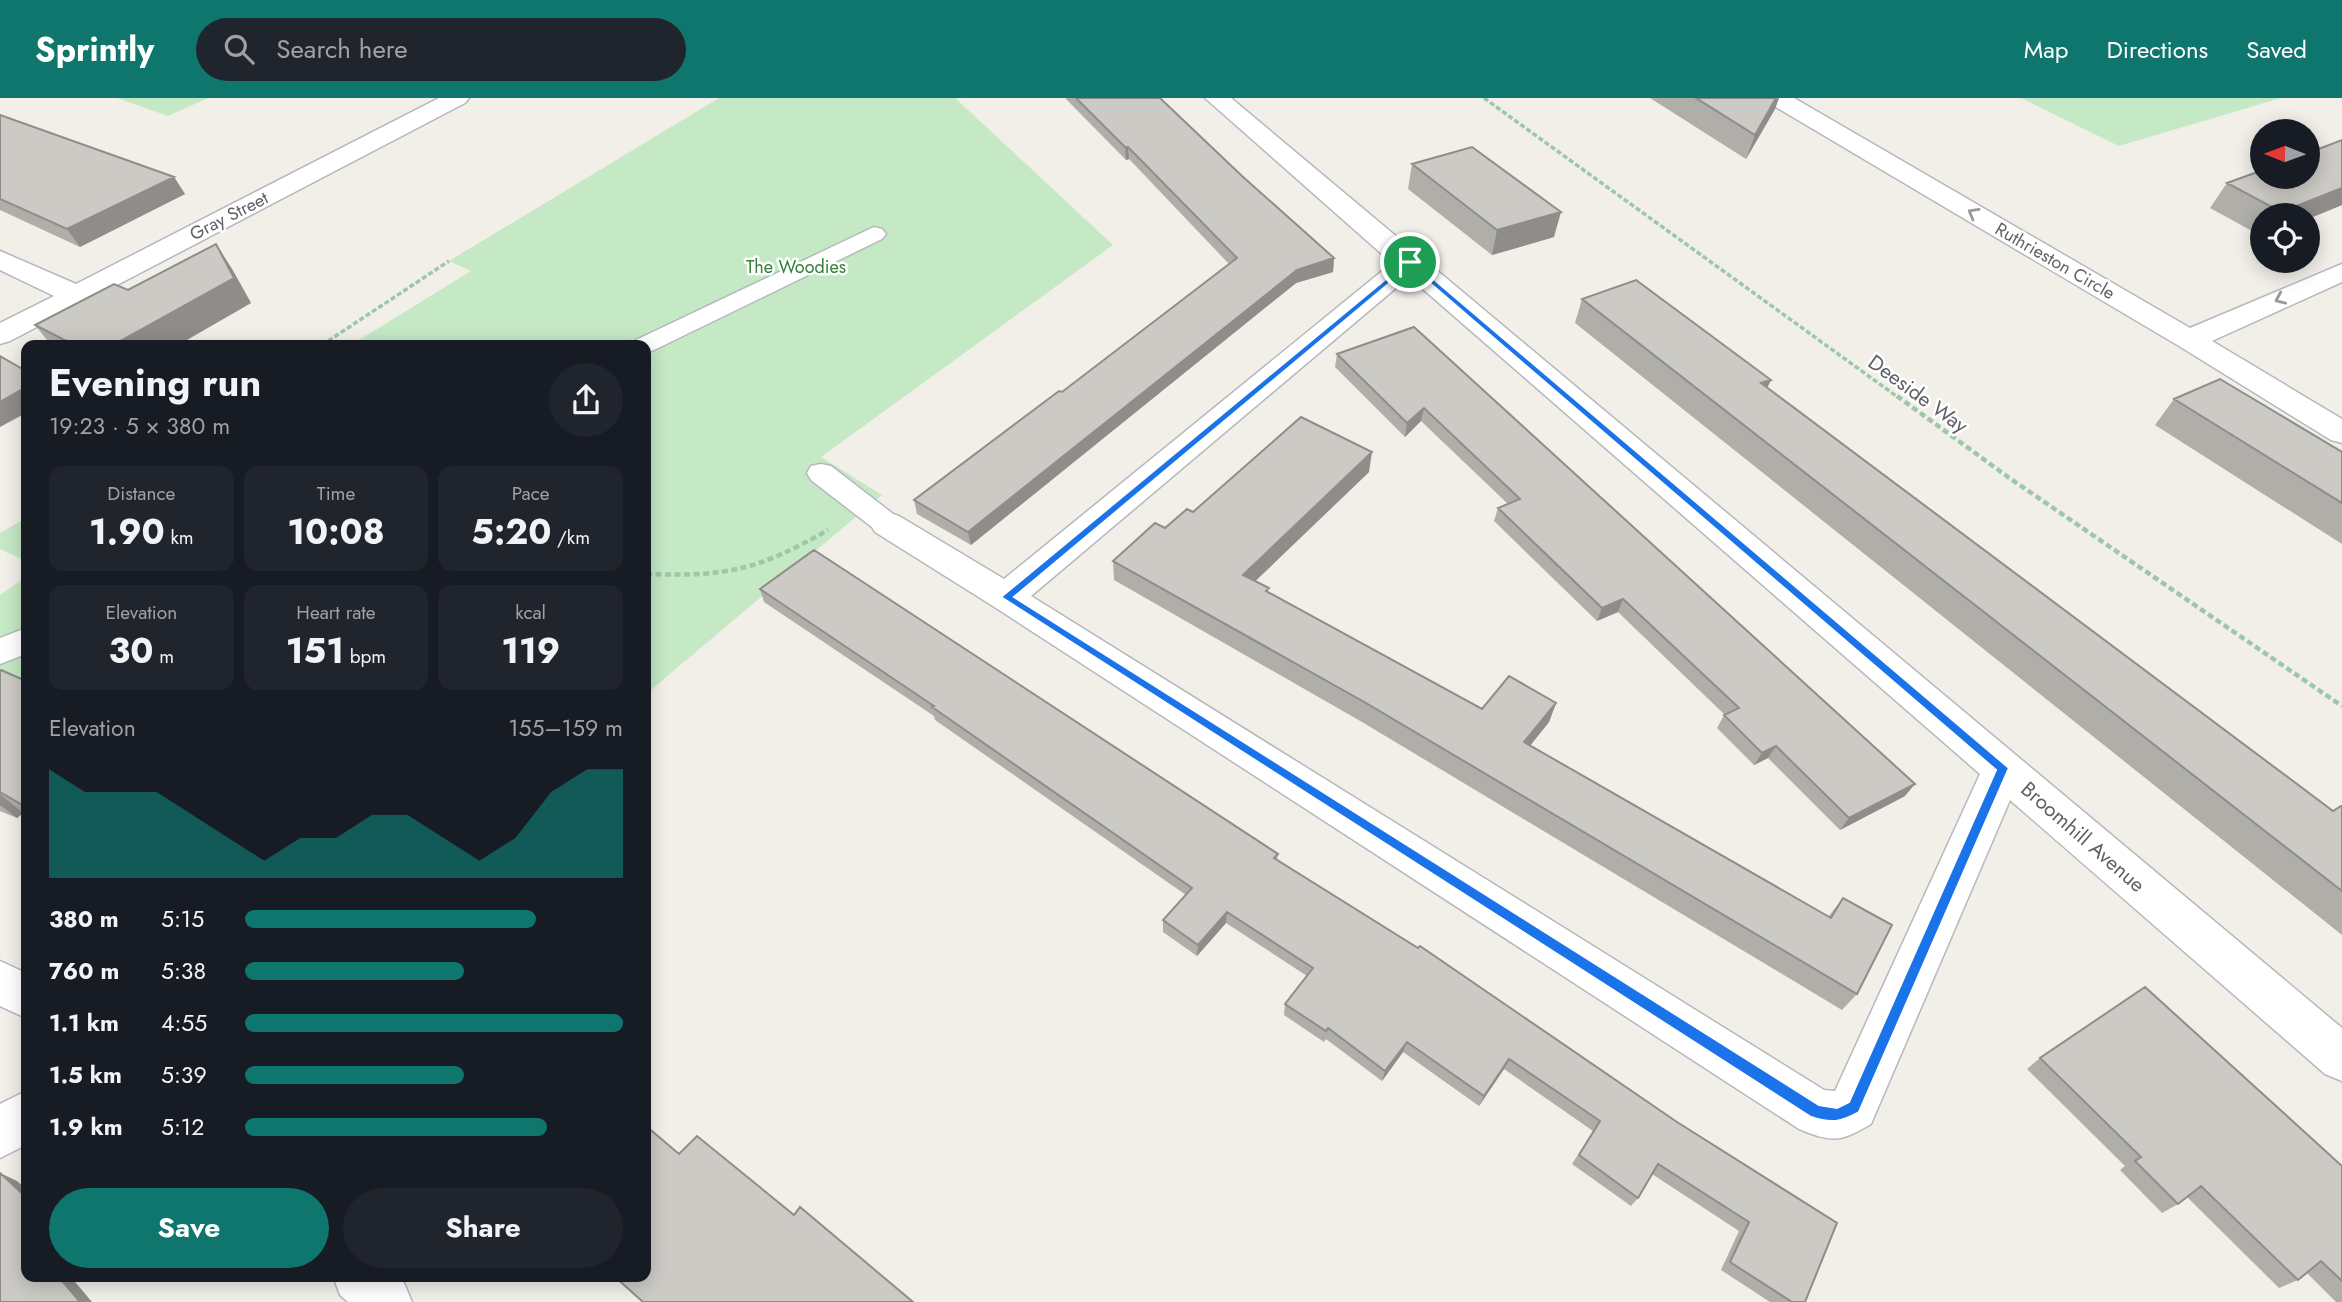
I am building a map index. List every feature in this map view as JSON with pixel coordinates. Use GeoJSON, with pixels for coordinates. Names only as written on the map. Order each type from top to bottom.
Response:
{"type":"FeatureCollection","features":[{"type":"Feature","properties":{"kind":"street","name":"Gray Street"},"geometry":{"type":"LineString","coordinates":[[0,335],[457,98]]}},
{"type":"Feature","properties":{"kind":"street","name":"Broomhill Avenue"},"geometry":{"type":"LineString","coordinates":[[1217,98],[2342,1058]]}},
{"type":"Feature","properties":{"kind":"street","name":"Ruthrieston Circle"},"geometry":{"type":"LineString","coordinates":[[1777,98],[2342,433]]}},
{"type":"Feature","properties":{"kind":"street"},"geometry":{"type":"LineString","coordinates":[[0,260],[78,296]]}},
{"type":"Feature","properties":{"kind":"street"},"geometry":{"type":"LineString","coordinates":[[1006,597],[1410,262]]}},
{"type":"Feature","properties":{"kind":"street"},"geometry":{"type":"LineString","coordinates":[[2189,340],[2342,272]]}},
{"type":"Feature","properties":{"kind":"street"},"geometry":{"type":"LineString","coordinates":[[887,524],[1816,1112],[1838,1116],[1854,1107],[2003,768]]}},
{"type":"Feature","properties":{"kind":"street"},"geometry":{"type":"LineString","coordinates":[[0,982],[21,995]]}},
{"type":"Feature","properties":{"kind":"street"},"geometry":{"type":"LineString","coordinates":[[0,1135],[21,1119]]}},
{"type":"Feature","properties":{"kind":"street"},"geometry":{"type":"LineString","coordinates":[[365,1282],[385,1302]]}},
{"type":"Feature","properties":{"kind":"lane"},"geometry":{"type":"LineString","coordinates":[[651,342],[874,234]]}},
{"type":"Feature","properties":{"kind":"lane"},"geometry":{"type":"LineString","coordinates":[[821,473],[887,524]]}},
{"type":"Feature","properties":{"kind":"lane"},"geometry":{"type":"LineString","coordinates":[[0,652],[21,642]]}},
{"type":"Feature","properties":{"kind":"path","name":"Deeside Way"},"geometry":{"type":"LineString","coordinates":[[1483,98],[2008,477],[2342,706]]}},
{"type":"Feature","properties":{"kind":"path"},"geometry":{"type":"LineString","coordinates":[[330,340],[449,261]]}},
{"type":"Feature","properties":{"kind":"path"},"geometry":{"type":"LineString","coordinates":[[651,574],[708,575],[744,569],[798,547],[835,525],[856,531],[887,524]]}},
{"type":"Feature","properties":{"kind":"green space"},"geometry":{"type":"Polygon","coordinates":[[[117,98],[208,98],[168,116],[117,98]]]}},
{"type":"Feature","properties":{"kind":"green space","name":"The Woodies"},"geometry":{"type":"Polygon","coordinates":[[[719,98],[955,98],[1113,245],[821,457],[882,495],[651,690],[651,340],[359,340],[471,271],[449,261],[719,98]]]}},
{"type":"Feature","properties":{"kind":"green space"},"geometry":{"type":"Polygon","coordinates":[[[2021,98],[2281,98],[2119,146],[2021,98]]]}},
{"type":"Feature","properties":{"kind":"green space"},"geometry":{"type":"Polygon","coordinates":[[[21,521],[21,559],[0,549],[0,533],[21,521]]]}},
{"type":"Feature","properties":{"kind":"green space"},"geometry":{"type":"Polygon","coordinates":[[[21,580],[21,682],[0,697],[0,595],[21,580]]]}},
{"type":"Feature","properties":{"kind":"building"},"geometry":{"type":"Polygon","coordinates":[[[1076,98],[1160,98],[1334,258],[1297,270],[968,532],[914,500],[1059,391],[1062,392],[1237,258],[1076,98]]]}},
{"type":"Feature","properties":{"kind":"building"},"geometry":{"type":"Polygon","coordinates":[[[1696,98],[1776,98],[1755,135],[1696,98]]]}},
{"type":"Feature","properties":{"kind":"building"},"geometry":{"type":"Polygon","coordinates":[[[0,115],[174,177],[67,229],[0,199],[0,115]]]}},
{"type":"Feature","properties":{"kind":"building"},"geometry":{"type":"Polygon","coordinates":[[[2342,140],[2342,188],[2304,203],[2264,203],[2227,183],[2250,175],[2250,189],[2320,189],[2320,148],[2342,140]]]}},
{"type":"Feature","properties":{"kind":"building"},"geometry":{"type":"Polygon","coordinates":[[[1472,147],[1561,212],[1497,230],[1412,164],[1472,147]]]}},
{"type":"Feature","properties":{"kind":"building"},"geometry":{"type":"Polygon","coordinates":[[[216,244],[234,278],[122,340],[64,340],[35,325],[114,284],[128,290],[216,244]]]}},
{"type":"Feature","properties":{"kind":"building"},"geometry":{"type":"Polygon","coordinates":[[[1636,280],[1771,380],[1761,383],[2333,811],[2341,806],[2342,891],[1582,299],[1636,280]]]}},
{"type":"Feature","properties":{"kind":"building"},"geometry":{"type":"Polygon","coordinates":[[[1414,327],[1915,784],[1849,818],[1776,746],[1762,753],[1724,715],[1739,708],[1623,599],[1602,608],[1498,508],[1520,499],[1424,408],[1407,423],[1337,354],[1414,327]]]}},
{"type":"Feature","properties":{"kind":"building"},"geometry":{"type":"Polygon","coordinates":[[[0,356],[21,368],[21,390],[0,402],[0,356]]]}},
{"type":"Feature","properties":{"kind":"building"},"geometry":{"type":"Polygon","coordinates":[[[2220,379],[2342,452],[2342,503],[2174,399],[2220,379]]]}},
{"type":"Feature","properties":{"kind":"building"},"geometry":{"type":"Polygon","coordinates":[[[1301,417],[1372,452],[1243,575],[1269,588],[1266,591],[1482,709],[1509,676],[1556,703],[1524,742],[1831,918],[1843,898],[1892,925],[1857,994],[1366,703],[1113,561],[1155,523],[1165,528],[1187,509],[1193,512],[1301,417]]]}},
{"type":"Feature","properties":{"kind":"building"},"geometry":{"type":"Polygon","coordinates":[[[814,550],[1278,854],[1274,858],[1418,948],[1420,946],[1677,1122],[1837,1223],[1805,1302],[1792,1302],[1730,1262],[1749,1222],[1658,1164],[1638,1198],[1579,1155],[1600,1121],[1509,1059],[1484,1096],[1407,1042],[1385,1071],[1328,1028],[1326,1031],[1285,1004],[1313,968],[1227,912],[1198,945],[1163,920],[1192,888],[932,707],[934,706],[760,589],[814,550]]]}},
{"type":"Feature","properties":{"kind":"building"},"geometry":{"type":"Polygon","coordinates":[[[0,671],[21,679],[21,804],[0,792],[0,671]]]}},
{"type":"Feature","properties":{"kind":"building"},"geometry":{"type":"Polygon","coordinates":[[[2145,987],[2342,1166],[2342,1281],[2321,1261],[2298,1280],[2201,1186],[2178,1204],[2135,1161],[2141,1157],[2040,1058],[2145,987]]]}},
{"type":"Feature","properties":{"kind":"building"},"geometry":{"type":"Polygon","coordinates":[[[651,1130],[679,1154],[697,1136],[794,1215],[800,1207],[913,1302],[643,1302],[621,1282],[651,1282],[651,1130]]]}},
{"type":"Feature","properties":{"kind":"building"},"geometry":{"type":"Polygon","coordinates":[[[0,1173],[21,1192],[21,1282],[63,1282],[80,1302],[0,1302],[0,1173]]]}},
{"type":"Feature","properties":{"kind":"route"},"geometry":{"type":"LineString","coordinates":[[1410,262],[2003,768],[1854,1107],[1838,1116],[1816,1112],[1006,597],[1410,262]]}}]}
